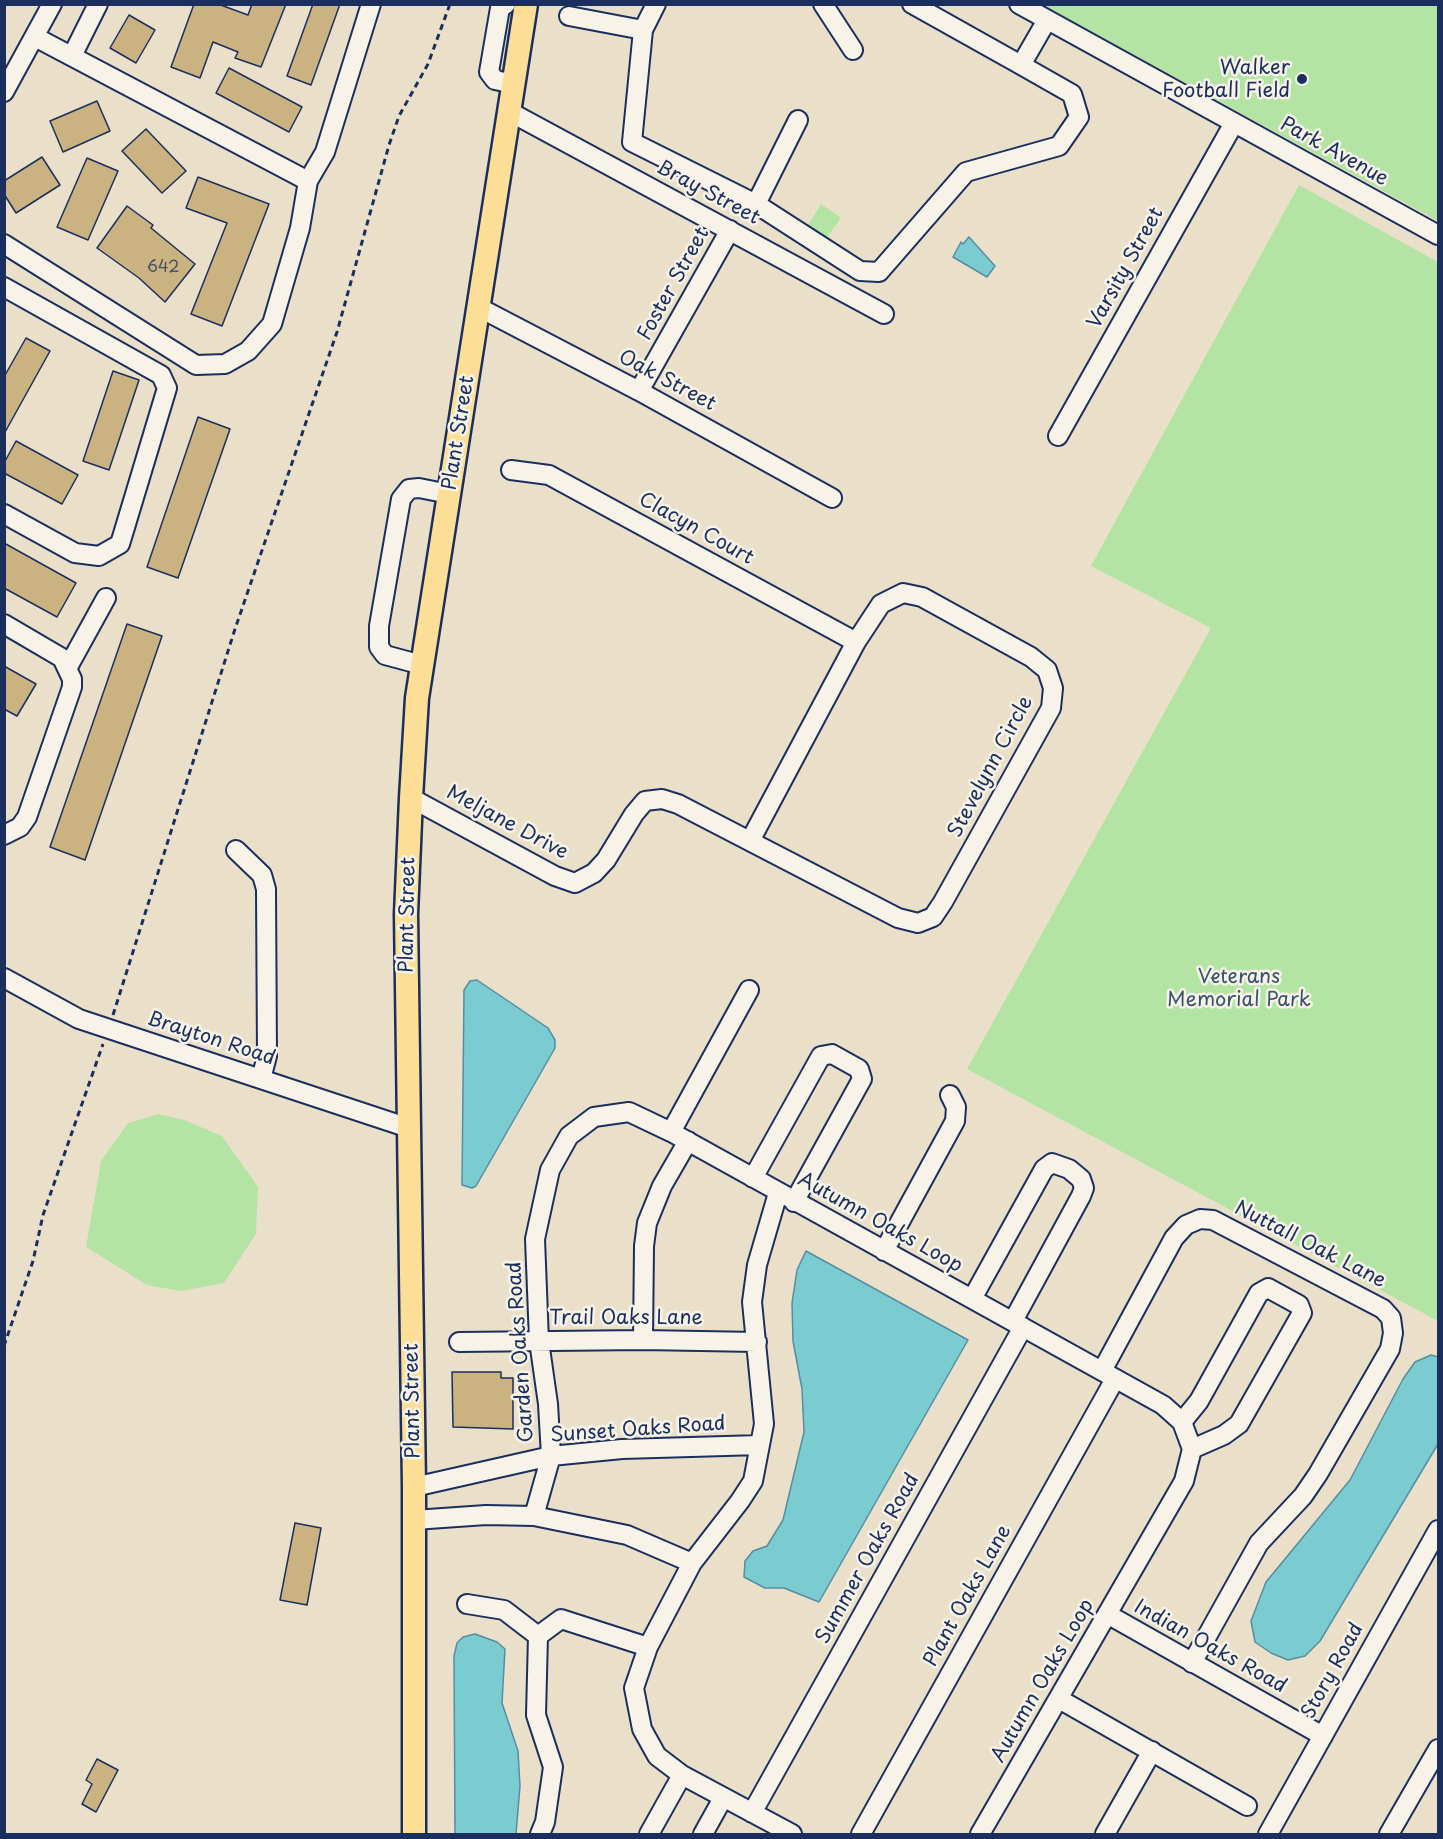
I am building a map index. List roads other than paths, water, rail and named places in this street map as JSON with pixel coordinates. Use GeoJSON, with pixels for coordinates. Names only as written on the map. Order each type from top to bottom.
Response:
{"type":"FeatureCollection","features":[{"type":"Feature","properties":{"kind":"main road","name":"Plant Street"},"geometry":{"type":"LineString","coordinates":[[414,1834],[414,1487],[406,914],[417,698],[526,4]]}},
{"type":"Feature","properties":{"kind":"street"},"geometry":{"type":"LineString","coordinates":[[4,92],[52,4]]}},
{"type":"Feature","properties":{"kind":"street"},"geometry":{"type":"LineString","coordinates":[[72,56],[98,4]]}},
{"type":"Feature","properties":{"kind":"street"},"geometry":{"type":"LineString","coordinates":[[4,244],[196,365],[225,363],[248,351],[272,324],[300,228],[308,181],[325,152],[371,4]]}},
{"type":"Feature","properties":{"kind":"street"},"geometry":{"type":"LineString","coordinates":[[506,4],[500,8],[489,72],[495,80],[514,84]]}},
{"type":"Feature","properties":{"kind":"street"},"geometry":{"type":"LineString","coordinates":[[656,4],[643,30],[632,142],[756,204],[860,271],[879,272],[966,172],[1059,146],[1079,117],[1072,94],[912,4]]}},
{"type":"Feature","properties":{"kind":"street"},"geometry":{"type":"LineString","coordinates":[[823,4],[853,50]]}},
{"type":"Feature","properties":{"kind":"street","name":"Park Avenue"},"geometry":{"type":"LineString","coordinates":[[1019,4],[1438,235]]}},
{"type":"Feature","properties":{"kind":"street"},"geometry":{"type":"LineString","coordinates":[[569,16],[643,30]]}},
{"type":"Feature","properties":{"kind":"street"},"geometry":{"type":"LineString","coordinates":[[1021,65],[1047,20]]}},
{"type":"Feature","properties":{"kind":"street"},"geometry":{"type":"LineString","coordinates":[[35,37],[308,181]]}},
{"type":"Feature","properties":{"kind":"street","name":"Bray Street"},"geometry":{"type":"LineString","coordinates":[[510,112],[884,314]]}},
{"type":"Feature","properties":{"kind":"street"},"geometry":{"type":"LineString","coordinates":[[756,204],[798,120]]}},
{"type":"Feature","properties":{"kind":"street","name":"Varsity Street"},"geometry":{"type":"LineString","coordinates":[[1058,436],[1234,123]]}},
{"type":"Feature","properties":{"kind":"street","name":"Foster Street"},"geometry":{"type":"LineString","coordinates":[[639,391],[730,230]]}},
{"type":"Feature","properties":{"kind":"street"},"geometry":{"type":"LineString","coordinates":[[4,287],[161,375],[167,388],[120,543],[99,556],[75,553],[4,514]]}},
{"type":"Feature","properties":{"kind":"street","name":"Oak Street"},"geometry":{"type":"LineString","coordinates":[[478,307],[639,391],[832,498]]}},
{"type":"Feature","properties":{"kind":"street","name":"Clacyn Court"},"geometry":{"type":"LineString","coordinates":[[511,470],[549,475],[856,642]]}},
{"type":"Feature","properties":{"kind":"street"},"geometry":{"type":"LineString","coordinates":[[422,665],[385,654],[379,647],[379,626],[398,508],[409,489],[419,488],[449,494]]}},
{"type":"Feature","properties":{"kind":"street","name":"Stevelynn Circle"},"geometry":{"type":"LineString","coordinates":[[903,593],[922,597],[1031,657],[1047,670],[1053,688],[1051,708],[933,917],[918,923],[898,918],[750,841],[856,642],[881,604],[903,593]]}},
{"type":"Feature","properties":{"kind":"street"},"geometry":{"type":"LineString","coordinates":[[68,667],[106,598]]}},
{"type":"Feature","properties":{"kind":"street"},"geometry":{"type":"LineString","coordinates":[[4,624],[62,658],[68,667],[72,687],[27,817],[20,827],[4,835]]}},
{"type":"Feature","properties":{"kind":"street","name":"Meljane Drive"},"geometry":{"type":"LineString","coordinates":[[411,798],[555,876],[575,883],[594,873],[606,860],[634,814],[645,801],[662,800],[678,804],[750,841]]}},
{"type":"Feature","properties":{"kind":"street"},"geometry":{"type":"LineString","coordinates":[[236,850],[262,875],[266,889],[267,1056],[261,1080]]}},
{"type":"Feature","properties":{"kind":"street","name":"Brayton Road"},"geometry":{"type":"LineString","coordinates":[[4,978],[64,1012],[108,1029],[409,1128]]}},
{"type":"Feature","properties":{"kind":"street"},"geometry":{"type":"LineString","coordinates":[[671,1132],[749,990]]}},
{"type":"Feature","properties":{"kind":"street"},"geometry":{"type":"LineString","coordinates":[[753,1178],[821,1056],[832,1054],[859,1069],[862,1079],[794,1202]]}},
{"type":"Feature","properties":{"kind":"street"},"geometry":{"type":"LineString","coordinates":[[884,1251],[955,1121],[956,1107],[950,1095]]}},
{"type":"Feature","properties":{"kind":"street","name":"Garden Oaks Road"},"geometry":{"type":"LineString","coordinates":[[534,1516],[551,1456],[548,1404],[539,1341],[535,1239],[550,1170],[569,1136],[594,1117],[629,1112],[671,1132],[778,1193]]}},
{"type":"Feature","properties":{"kind":"street"},"geometry":{"type":"LineString","coordinates":[[643,1340],[644,1246],[647,1223],[662,1186],[688,1142]]}},
{"type":"Feature","properties":{"kind":"street","name":"Summer Oaks Road"},"geometry":{"type":"LineString","coordinates":[[752,1813],[1018,1324],[1082,1196],[1084,1188],[1081,1179],[1069,1169],[1052,1163],[1044,1169],[972,1299]]}},
{"type":"Feature","properties":{"kind":"street","name":"Autumn Oaks Loop"},"geometry":{"type":"LineString","coordinates":[[792,1834],[682,1775],[657,1756],[642,1729],[634,1688],[648,1647],[692,1563],[753,1481],[764,1424],[752,1302],[756,1264],[778,1193],[1109,1375],[1163,1406],[1182,1422]]}},
{"type":"Feature","properties":{"kind":"street","name":"Nuttall Oak Lane"},"geometry":{"type":"LineString","coordinates":[[1109,1375],[1174,1238],[1186,1225],[1200,1219],[1213,1220],[1383,1309],[1391,1318],[1393,1333],[1390,1348],[1324,1464],[1302,1496],[1259,1543],[1192,1663]]}},
{"type":"Feature","properties":{"kind":"street"},"geometry":{"type":"LineString","coordinates":[[1268,1288],[1299,1305],[1302,1313],[1239,1424],[1224,1435],[1192,1449],[1182,1422],[1199,1401],[1259,1293],[1268,1288]]}},
{"type":"Feature","properties":{"kind":"street","name":"Trail Oaks Lane"},"geometry":{"type":"LineString","coordinates":[[459,1342],[643,1340],[757,1342]]}},
{"type":"Feature","properties":{"kind":"street","name":"Plant Oaks Lane"},"geometry":{"type":"LineString","coordinates":[[861,1834],[1109,1375]]}},
{"type":"Feature","properties":{"kind":"street","name":"Sunset Oaks Road"},"geometry":{"type":"LineString","coordinates":[[414,1487],[551,1456],[622,1449],[760,1445]]}},
{"type":"Feature","properties":{"kind":"street","name":"Autumn Oaks Loop"},"geometry":{"type":"LineString","coordinates":[[980,1834],[1184,1481],[1192,1449]]}},
{"type":"Feature","properties":{"kind":"street"},"geometry":{"type":"LineString","coordinates":[[414,1520],[486,1515],[534,1516],[627,1535],[692,1563]]}},
{"type":"Feature","properties":{"kind":"street","name":"Story Road"},"geometry":{"type":"LineString","coordinates":[[1268,1834],[1438,1530]]}},
{"type":"Feature","properties":{"kind":"street"},"geometry":{"type":"LineString","coordinates":[[467,1604],[504,1610],[538,1636]]}},
{"type":"Feature","properties":{"kind":"street","name":"Indian Oaks Road"},"geometry":{"type":"LineString","coordinates":[[1107,1614],[1323,1736]]}},
{"type":"Feature","properties":{"kind":"street"},"geometry":{"type":"LineString","coordinates":[[538,1636],[561,1619],[648,1647]]}},
{"type":"Feature","properties":{"kind":"street"},"geometry":{"type":"LineString","coordinates":[[538,1636],[536,1715],[553,1767],[546,1822],[540,1834]]}},
{"type":"Feature","properties":{"kind":"street"},"geometry":{"type":"LineString","coordinates":[[1059,1699],[1247,1806]]}},
{"type":"Feature","properties":{"kind":"street"},"geometry":{"type":"LineString","coordinates":[[1389,1834],[1438,1749]]}},
{"type":"Feature","properties":{"kind":"street"},"geometry":{"type":"LineString","coordinates":[[1105,1834],[1152,1751]]}},
{"type":"Feature","properties":{"kind":"street"},"geometry":{"type":"LineString","coordinates":[[649,1834],[682,1775]]}},
{"type":"Feature","properties":{"kind":"street"},"geometry":{"type":"LineString","coordinates":[[703,1834],[723,1798]]}},
{"type":"Feature","properties":{"kind":"water"},"geometry":{"type":"Polygon","coordinates":[[[969,237],[995,266],[987,277],[953,257],[961,242],[963,244],[969,237]]]}},
{"type":"Feature","properties":{"kind":"water"},"geometry":{"type":"Polygon","coordinates":[[[477,980],[548,1028],[555,1040],[555,1048],[476,1186],[472,1188],[462,1185],[464,990],[470,981],[477,980]]]}},
{"type":"Feature","properties":{"kind":"water"},"geometry":{"type":"Polygon","coordinates":[[[806,1251],[968,1340],[819,1602],[784,1588],[765,1588],[744,1577],[745,1561],[753,1551],[767,1546],[783,1520],[804,1432],[802,1389],[793,1341],[792,1303],[797,1270],[806,1251]]]}},
{"type":"Feature","properties":{"kind":"water"},"geometry":{"type":"Polygon","coordinates":[[[1431,1355],[1438,1357],[1438,1444],[1320,1641],[1305,1656],[1288,1660],[1271,1653],[1255,1642],[1251,1621],[1266,1582],[1350,1480],[1403,1379],[1415,1362],[1431,1355]]]}},
{"type":"Feature","properties":{"kind":"water"},"geometry":{"type":"Polygon","coordinates":[[[475,1634],[497,1642],[505,1649],[502,1703],[518,1751],[520,1786],[516,1834],[455,1834],[454,1656],[457,1643],[463,1637],[475,1634]]]}},
{"type":"Feature","properties":{"kind":"place","name":"Walker Football Field"},"geometry":{"type":"Point","coordinates":[1302,79]}},
{"type":"Feature","properties":{"kind":"park label","name":"Veterans Memorial Park"},"geometry":{"type":"Point","coordinates":[1239,988]}}]}
